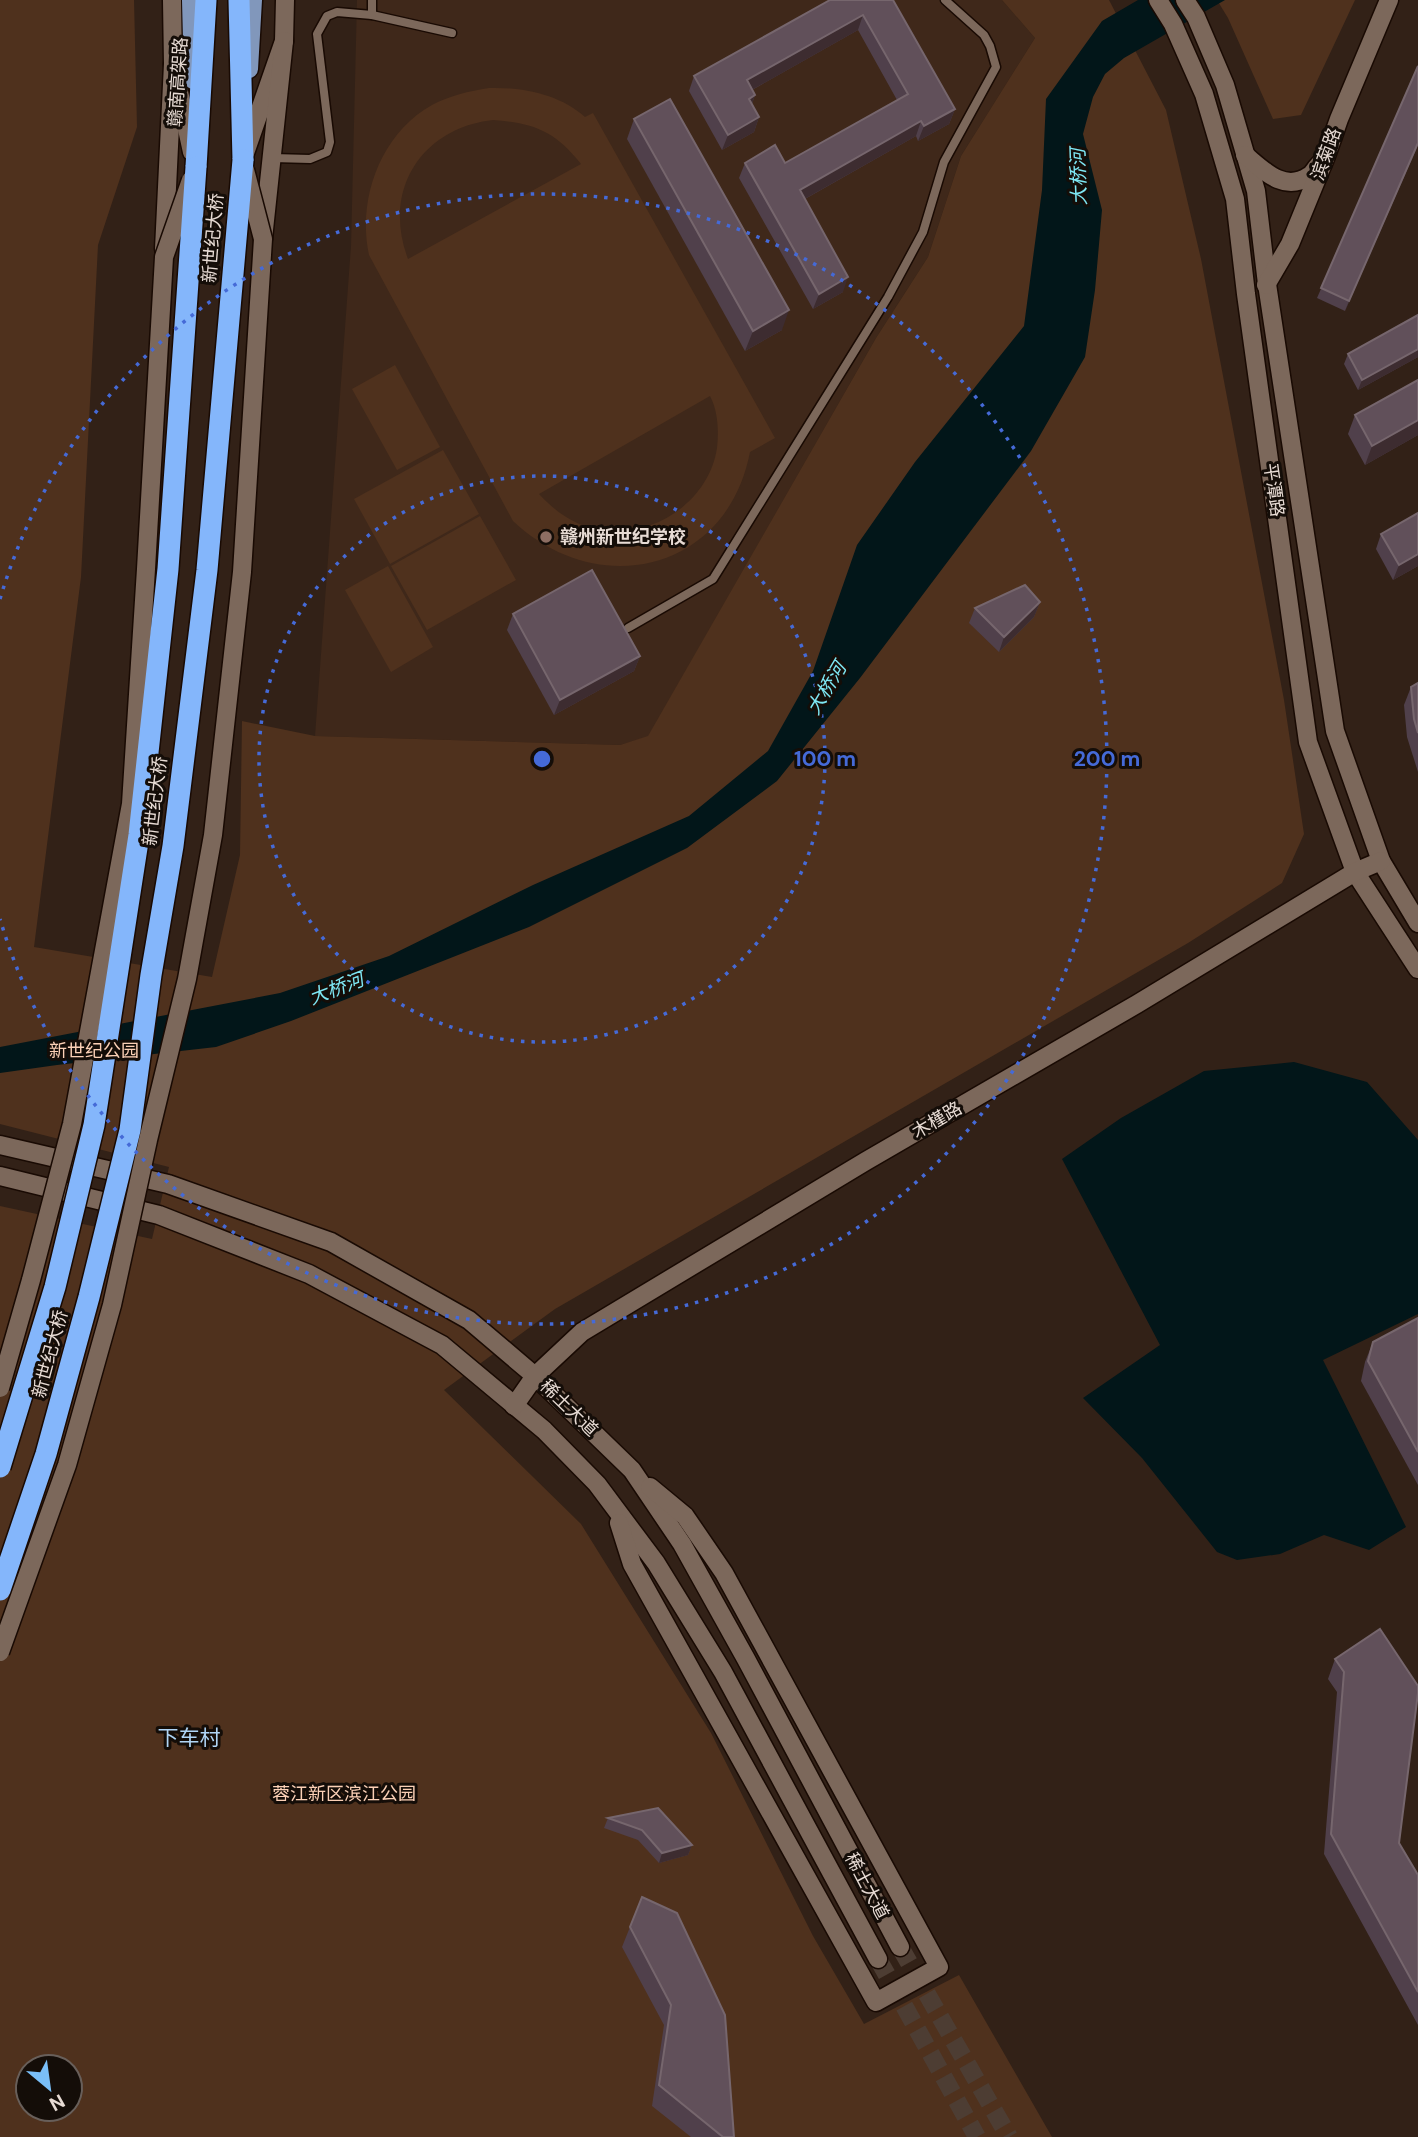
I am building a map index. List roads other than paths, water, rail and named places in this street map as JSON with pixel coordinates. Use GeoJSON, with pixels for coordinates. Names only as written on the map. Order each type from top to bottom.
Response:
{"type":"FeatureCollection","features":[{"type":"Feature","properties":{"kind":"highway","name":"赣南高架路"},"geometry":{"type":"LineString","coordinates":[[196,167],[206,0]]}},
{"type":"Feature","properties":{"kind":"highway"},"geometry":{"type":"LineString","coordinates":[[239,0],[243,160]]}},
{"type":"Feature","properties":{"kind":"highway","name":"新世纪大桥"},"geometry":{"type":"LineString","coordinates":[[0,1590],[46,1454],[89,1297],[130,1130],[151,975],[173,846],[207,569],[243,160]]}},
{"type":"Feature","properties":{"kind":"highway","name":"新世纪大桥"},"geometry":{"type":"LineString","coordinates":[[0,1467],[55,1287],[94,1125],[139,835],[168,569],[196,167]]}},
{"type":"Feature","properties":{"kind":"main road","name":"新世纪大桥"},"geometry":{"type":"LineString","coordinates":[[191,0],[196,167]]}},
{"type":"Feature","properties":{"kind":"main road","name":"新世纪大桥"},"geometry":{"type":"LineString","coordinates":[[243,160],[253,0]]}},
{"type":"Feature","properties":{"kind":"street"},"geometry":{"type":"LineString","coordinates":[[0,1388],[72,1124],[131,804],[164,257],[173,64],[172,0]]}},
{"type":"Feature","properties":{"kind":"street"},"geometry":{"type":"LineString","coordinates":[[0,1652],[67,1465],[109,1318],[187,979],[213,835],[242,572],[263,239],[284,41],[285,0]]}},
{"type":"Feature","properties":{"kind":"street","name":"平潭路"},"geometry":{"type":"LineString","coordinates":[[1157,0],[1173,24],[1204,94],[1236,198],[1308,742],[1355,872],[1418,969]]}},
{"type":"Feature","properties":{"kind":"street","name":"平潭路"},"geometry":{"type":"LineString","coordinates":[[1185,0],[1196,16],[1224,85],[1256,191],[1267,284],[1335,731],[1381,861],[1418,923]]}},
{"type":"Feature","properties":{"kind":"street","name":"滨菊路"},"geometry":{"type":"LineString","coordinates":[[1267,284],[1290,244],[1389,0]]}},
{"type":"Feature","properties":{"kind":"street"},"geometry":{"type":"LineString","coordinates":[[263,239],[243,160],[284,41]]}},
{"type":"Feature","properties":{"kind":"street"},"geometry":{"type":"LineString","coordinates":[[164,257],[196,167],[173,64]]}},
{"type":"Feature","properties":{"kind":"street"},"geometry":{"type":"LineString","coordinates":[[1245,155],[1272,177],[1290,182],[1308,176],[1326,156]]}},
{"type":"Feature","properties":{"kind":"street"},"geometry":{"type":"LineString","coordinates":[[1247,294],[1267,284]]}},
{"type":"Feature","properties":{"kind":"street","name":"木槿路"},"geometry":{"type":"LineString","coordinates":[[514,1406],[535,1376],[582,1332],[1355,872],[1381,861]]}},
{"type":"Feature","properties":{"kind":"street","name":"稀土大道"},"geometry":{"type":"LineString","coordinates":[[0,1145],[167,1184],[331,1242],[469,1320],[535,1376],[635,1474],[682,1544],[900,1947]]}},
{"type":"Feature","properties":{"kind":"street","name":"稀土大道"},"geometry":{"type":"LineString","coordinates":[[0,1176],[159,1215],[310,1274],[442,1345],[553,1439],[597,1485],[656,1563],[723,1672],[877,1959]]}},
{"type":"Feature","properties":{"kind":"street"},"geometry":{"type":"LineString","coordinates":[[615,1509],[632,1564],[876,2002],[939,1966],[724,1573],[685,1516],[635,1474]]}},
{"type":"Feature","properties":{"kind":"lane"},"geometry":{"type":"LineString","coordinates":[[372,0],[372,15]]}},
{"type":"Feature","properties":{"kind":"lane"},"geometry":{"type":"LineString","coordinates":[[628,628],[713,579],[888,298],[923,232],[944,162],[996,67],[984,35],[945,0]]}},
{"type":"Feature","properties":{"kind":"lane"},"geometry":{"type":"LineString","coordinates":[[273,158],[310,159],[327,152],[330,142],[317,34],[327,16],[337,12],[372,15],[452,33]]}},
{"type":"Feature","properties":{"kind":"water","name":"大桥河"},"geometry":{"type":"Polygon","coordinates":[[[1138,0],[1225,0],[1124,58],[1105,74],[1093,97],[1083,134],[1102,210],[1095,290],[1085,357],[1031,451],[860,678],[777,781],[687,848],[529,927],[291,1021],[216,1047],[0,1073],[0,1047],[280,993],[389,956],[533,885],[689,816],[768,751],[813,671],[857,545],[915,462],[1024,326],[1042,190],[1046,99],[1102,21],[1138,0]]]}},
{"type":"Feature","properties":{"kind":"water"},"geometry":{"type":"Polygon","coordinates":[[[1294,1062],[1367,1082],[1418,1140],[1418,1314],[1323,1360],[1406,1527],[1369,1550],[1324,1535],[1280,1554],[1237,1560],[1217,1552],[1142,1458],[1083,1398],[1160,1345],[1062,1159],[1121,1118],[1204,1071],[1294,1062]]]}},
{"type":"Feature","properties":{"kind":"tunnel"},"geometry":{"type":"LineString","coordinates":[[900,1947],[1009,2137]]}},
{"type":"Feature","properties":{"kind":"tunnel"},"geometry":{"type":"LineString","coordinates":[[878,1959],[977,2137]]}},
{"type":"Feature","properties":{"kind":"place","name":"赣州新世纪学校"},"geometry":{"type":"Point","coordinates":[546,537]}},
{"type":"Feature","properties":{"kind":"district","name":"下车村"},"geometry":{"type":"Point","coordinates":[189,1738]}},
{"type":"Feature","properties":{"kind":"park label","name":"新世纪公园"},"geometry":{"type":"Point","coordinates":[94,1051]}},
{"type":"Feature","properties":{"kind":"park label","name":"蓉江新区滨江公园"},"geometry":{"type":"Point","coordinates":[344,1794]}}]}
